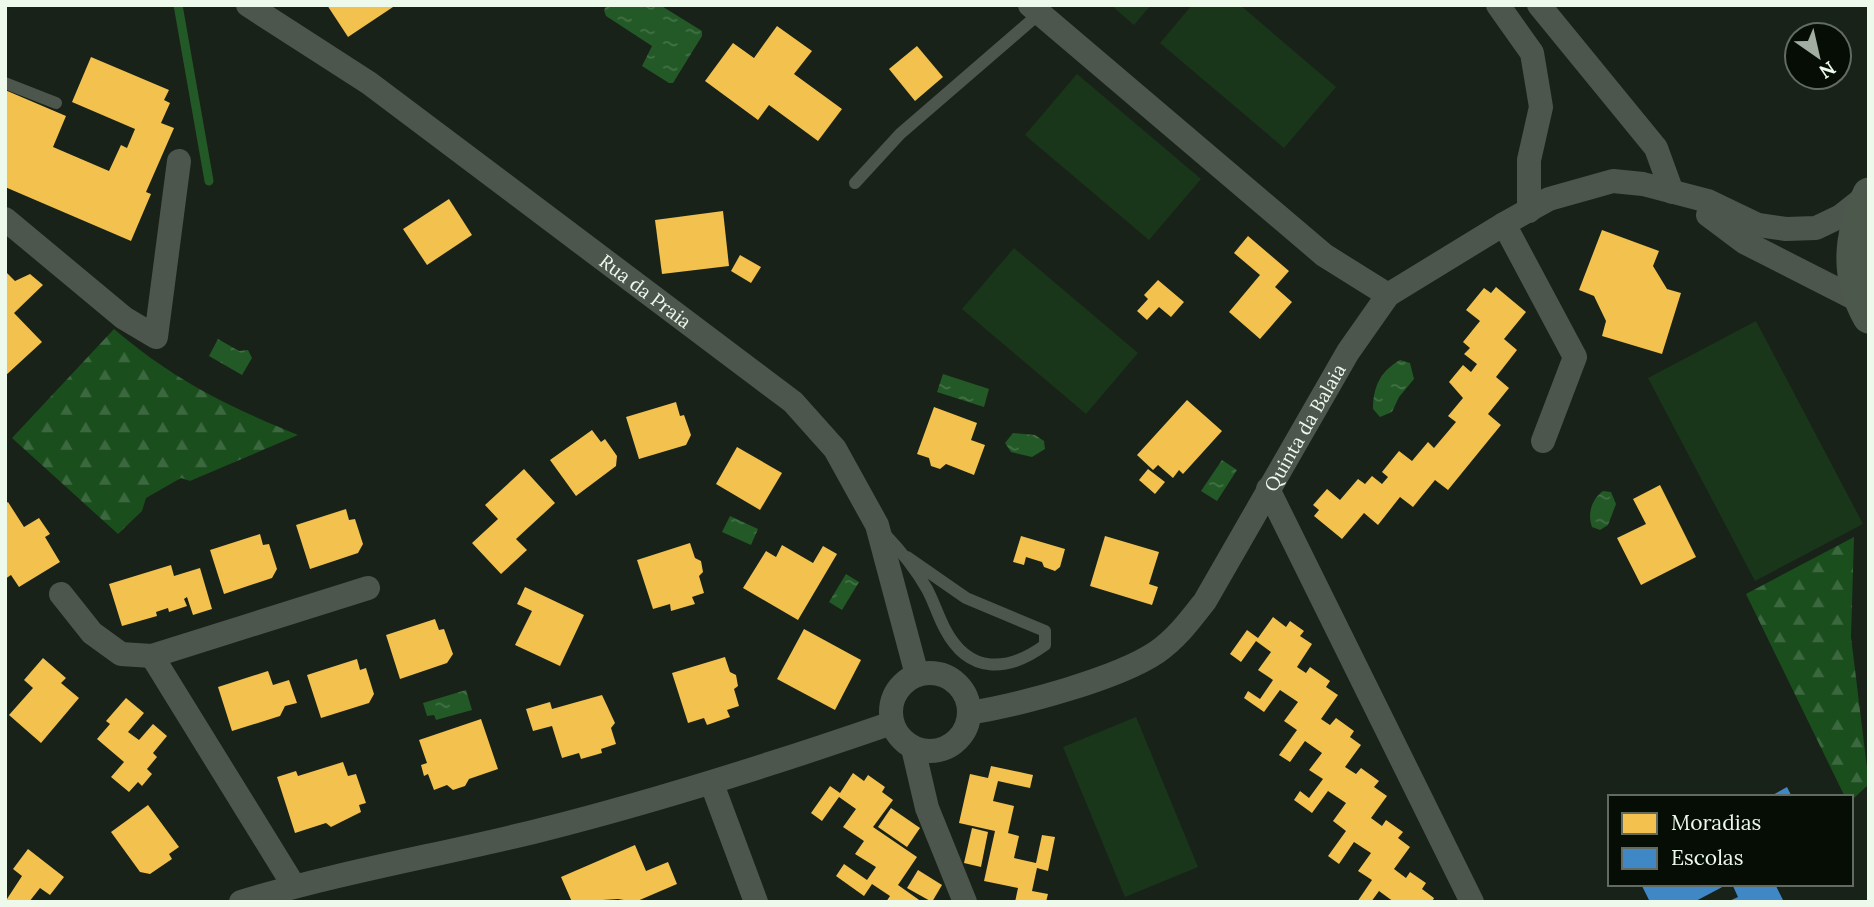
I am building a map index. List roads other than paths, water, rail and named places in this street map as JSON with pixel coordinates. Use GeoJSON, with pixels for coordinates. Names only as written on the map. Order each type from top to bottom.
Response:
{"type":"FeatureCollection","features":[{"type":"Feature","properties":{"kind":"street","name":"Rua da Praia"},"geometry":{"type":"LineString","coordinates":[[248,5],[369,83],[793,402],[835,449],[877,525],[917,675]]}},
{"type":"Feature","properties":{"kind":"street"},"geometry":{"type":"LineString","coordinates":[[1497,5],[1532,53],[1541,107],[1529,160],[1529,211]]}},
{"type":"Feature","properties":{"kind":"street"},"geometry":{"type":"LineString","coordinates":[[1539,5],[1656,148],[1672,192]]}},
{"type":"Feature","properties":{"kind":"street"},"geometry":{"type":"LineString","coordinates":[[1035,9],[1324,254],[1388,295]]}},
{"type":"Feature","properties":{"kind":"street"},"geometry":{"type":"LineString","coordinates":[[5,219],[124,318],[156,337],[179,161]]}},
{"type":"Feature","properties":{"kind":"street","name":"Quinta da Balaia"},"geometry":{"type":"LineString","coordinates":[[969,713],[996,709],[1127,669],[1159,651],[1185,628],[1205,601],[1348,352],[1388,295],[1504,224],[1549,199],[1613,181],[1643,184],[1708,201],[1758,225],[1786,229],[1816,228],[1841,216],[1869,194]]}},
{"type":"Feature","properties":{"kind":"street","name":"Quinta da Balaia"},"geometry":{"type":"LineString","coordinates":[[1672,192],[1744,242],[1864,309]]}},
{"type":"Feature","properties":{"kind":"street"},"geometry":{"type":"LineString","coordinates":[[1864,309],[1852,271],[1852,245],[1858,218],[1869,194]]}},
{"type":"Feature","properties":{"kind":"street"},"geometry":{"type":"LineString","coordinates":[[1504,224],[1575,357],[1543,441]]}},
{"type":"Feature","properties":{"kind":"street"},"geometry":{"type":"LineString","coordinates":[[1268,489],[1472,902]]}},
{"type":"Feature","properties":{"kind":"street"},"geometry":{"type":"LineString","coordinates":[[61,594],[92,633],[121,654],[152,656],[368,587]]}},
{"type":"Feature","properties":{"kind":"street"},"geometry":{"type":"LineString","coordinates":[[152,656],[294,886]]}},
{"type":"Feature","properties":{"kind":"street"},"geometry":{"type":"LineString","coordinates":[[913,748],[939,750],[960,737],[969,713],[967,700],[953,680],[929,673],[917,675],[898,689],[890,712],[897,734],[913,748],[927,808],[965,902]]}},
{"type":"Feature","properties":{"kind":"street"},"geometry":{"type":"LineString","coordinates":[[241,902],[294,886],[545,829],[712,784],[892,723]]}},
{"type":"Feature","properties":{"kind":"street"},"geometry":{"type":"LineString","coordinates":[[712,784],[756,902]]}},
{"type":"Feature","properties":{"kind":"lane"},"geometry":{"type":"LineString","coordinates":[[855,183],[900,134],[1035,9]]}},
{"type":"Feature","properties":{"kind":"lane"},"geometry":{"type":"LineString","coordinates":[[5,83],[56,103]]}},
{"type":"Feature","properties":{"kind":"lane"},"geometry":{"type":"LineString","coordinates":[[877,525],[907,557],[929,592],[946,631],[960,650],[977,662],[991,666],[1028,657],[1045,645],[1045,631],[966,598],[907,557]]}},
{"type":"Feature","properties":{"kind":"water"},"geometry":{"type":"Polygon","coordinates":[[[607,5],[660,5],[702,31],[702,36],[673,83],[642,66],[652,46],[606,16],[604,10],[607,5]]]}},
{"type":"Feature","properties":{"kind":"water"},"geometry":{"type":"Polygon","coordinates":[[[218,339],[239,351],[248,350],[252,358],[242,375],[209,356],[218,339]]]}},
{"type":"Feature","properties":{"kind":"water"},"geometry":{"type":"Polygon","coordinates":[[[1400,360],[1410,363],[1414,379],[1399,397],[1392,412],[1380,417],[1373,409],[1379,380],[1400,360]]]}},
{"type":"Feature","properties":{"kind":"water"},"geometry":{"type":"Polygon","coordinates":[[[943,374],[989,389],[984,407],[937,392],[943,374]]]}},
{"type":"Feature","properties":{"kind":"water"},"geometry":{"type":"Polygon","coordinates":[[[1013,433],[1035,435],[1044,441],[1045,449],[1032,457],[1011,452],[1005,443],[1013,433]]]}},
{"type":"Feature","properties":{"kind":"water"},"geometry":{"type":"Polygon","coordinates":[[[1222,460],[1237,470],[1217,501],[1201,491],[1222,460]]]}},
{"type":"Feature","properties":{"kind":"water"},"geometry":{"type":"Polygon","coordinates":[[[1603,491],[1611,492],[1616,504],[1608,525],[1600,530],[1592,527],[1590,512],[1593,502],[1603,491]]]}},
{"type":"Feature","properties":{"kind":"water"},"geometry":{"type":"Polygon","coordinates":[[[730,516],[758,529],[751,545],[722,532],[730,516]]]}},
{"type":"Feature","properties":{"kind":"water"},"geometry":{"type":"Polygon","coordinates":[[[846,574],[859,582],[842,610],[829,602],[846,574]]]}},
{"type":"Feature","properties":{"kind":"water"},"geometry":{"type":"Polygon","coordinates":[[[466,690],[472,710],[436,720],[434,715],[427,716],[423,703],[466,690]]]}},
{"type":"Feature","properties":{"kind":"waterway"},"geometry":{"type":"LineString","coordinates":[[178,5],[209,181]]}}]}
